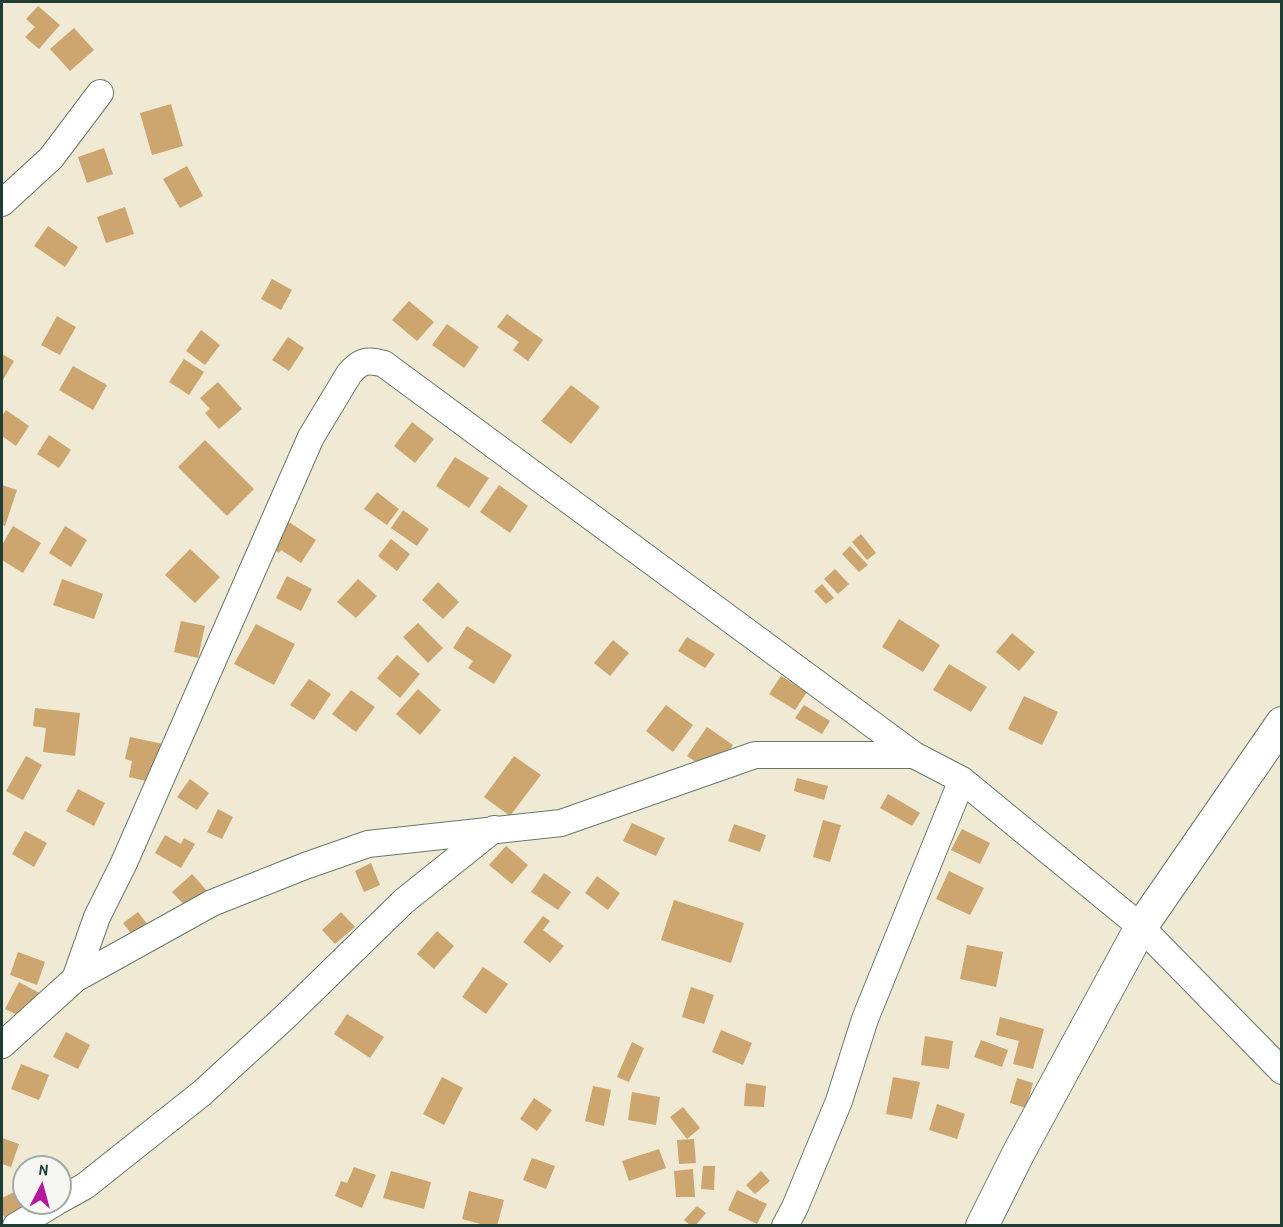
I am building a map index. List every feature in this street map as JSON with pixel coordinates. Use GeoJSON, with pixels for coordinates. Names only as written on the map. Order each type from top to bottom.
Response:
{"type":"FeatureCollection","features":[{"type":"Feature","properties":{"kind":"street"},"geometry":{"type":"LineString","coordinates":[[2,203],[51,158],[100,93]]}},
{"type":"Feature","properties":{"kind":"street"},"geometry":{"type":"LineString","coordinates":[[75,979],[97,917],[123,865],[311,437],[349,374],[356,365],[368,360],[384,364],[914,755],[962,780],[1141,927],[1281,1071]]}},
{"type":"Feature","properties":{"kind":"street"},"geometry":{"type":"LineString","coordinates":[[982,1226],[1019,1152],[1141,927],[1281,723]]}},
{"type":"Feature","properties":{"kind":"street"},"geometry":{"type":"LineString","coordinates":[[2,1045],[75,979],[212,903],[368,844],[561,823],[755,755],[914,755]]}},
{"type":"Feature","properties":{"kind":"street"},"geometry":{"type":"LineString","coordinates":[[785,1226],[839,1101],[865,1018],[962,780]]}},
{"type":"Feature","properties":{"kind":"street"},"geometry":{"type":"LineString","coordinates":[[72,1193],[85,1186],[202,1093],[286,1016],[404,901],[494,829]]}},
{"type":"Feature","properties":{"kind":"street"},"geometry":{"type":"LineString","coordinates":[[16,1226],[35,1215]]}},
{"type":"Feature","properties":{"kind":"building"},"geometry":{"type":"Polygon","coordinates":[[[38,6],[60,25],[39,49],[25,37],[35,27],[26,19],[38,6]]]}},
{"type":"Feature","properties":{"kind":"building"},"geometry":{"type":"Polygon","coordinates":[[[74,28],[94,50],[70,71],[50,49],[74,28]]]}},
{"type":"Feature","properties":{"kind":"building"},"geometry":{"type":"Polygon","coordinates":[[[171,104],[183,146],[152,155],[140,113],[171,104]]]}},
{"type":"Feature","properties":{"kind":"building"},"geometry":{"type":"Polygon","coordinates":[[[104,148],[113,174],[87,183],[78,157],[104,148]]]}},
{"type":"Feature","properties":{"kind":"building"},"geometry":{"type":"Polygon","coordinates":[[[187,166],[203,196],[180,208],[163,179],[187,166]]]}},
{"type":"Feature","properties":{"kind":"building"},"geometry":{"type":"Polygon","coordinates":[[[125,207],[134,234],[106,243],[97,217],[125,207]]]}},
{"type":"Feature","properties":{"kind":"building"},"geometry":{"type":"Polygon","coordinates":[[[48,226],[78,247],[65,267],[34,246],[48,226]]]}},
{"type":"Feature","properties":{"kind":"building"},"geometry":{"type":"Polygon","coordinates":[[[272,279],[292,290],[281,310],[261,299],[272,279]]]}},
{"type":"Feature","properties":{"kind":"building"},"geometry":{"type":"Polygon","coordinates":[[[409,301],[434,322],[417,341],[392,320],[409,301]]]}},
{"type":"Feature","properties":{"kind":"building"},"geometry":{"type":"Polygon","coordinates":[[[507,314],[543,340],[528,361],[513,350],[519,342],[497,327],[507,314]]]}},
{"type":"Feature","properties":{"kind":"building"},"geometry":{"type":"Polygon","coordinates":[[[57,316],[76,327],[60,355],[41,345],[57,316]]]}},
{"type":"Feature","properties":{"kind":"building"},"geometry":{"type":"Polygon","coordinates":[[[447,324],[479,347],[464,368],[432,345],[447,324]]]}},
{"type":"Feature","properties":{"kind":"building"},"geometry":{"type":"Polygon","coordinates":[[[201,330],[220,345],[205,365],[186,351],[201,330]]]}},
{"type":"Feature","properties":{"kind":"building"},"geometry":{"type":"Polygon","coordinates":[[[288,337],[304,348],[289,371],[272,360],[288,337]]]}},
{"type":"Feature","properties":{"kind":"building"},"geometry":{"type":"Polygon","coordinates":[[[2,354],[14,361],[3,380],[2,379],[2,354]]]}},
{"type":"Feature","properties":{"kind":"building"},"geometry":{"type":"Polygon","coordinates":[[[184,359],[204,372],[189,395],[169,382],[184,359]]]}},
{"type":"Feature","properties":{"kind":"building"},"geometry":{"type":"Polygon","coordinates":[[[73,366],[107,385],[93,410],[59,390],[73,366]]]}},
{"type":"Feature","properties":{"kind":"building"},"geometry":{"type":"Polygon","coordinates":[[[218,382],[242,409],[219,429],[205,413],[210,409],[200,398],[218,382]]]}},
{"type":"Feature","properties":{"kind":"building"},"geometry":{"type":"Polygon","coordinates":[[[571,385],[600,407],[571,444],[541,421],[571,385]]]}},
{"type":"Feature","properties":{"kind":"building"},"geometry":{"type":"Polygon","coordinates":[[[6,410],[29,426],[16,446],[2,436],[2,416],[6,410]]]}},
{"type":"Feature","properties":{"kind":"building"},"geometry":{"type":"Polygon","coordinates":[[[412,422],[434,439],[415,463],[394,446],[412,422]]]}},
{"type":"Feature","properties":{"kind":"building"},"geometry":{"type":"Polygon","coordinates":[[[49,435],[71,450],[59,468],[37,454],[49,435]]]}},
{"type":"Feature","properties":{"kind":"building"},"geometry":{"type":"Polygon","coordinates":[[[205,440],[254,489],[227,516],[178,467],[205,440]]]}},
{"type":"Feature","properties":{"kind":"building"},"geometry":{"type":"Polygon","coordinates":[[[455,457],[489,478],[469,508],[436,486],[455,457]]]}},
{"type":"Feature","properties":{"kind":"building"},"geometry":{"type":"Polygon","coordinates":[[[2,485],[17,490],[5,526],[2,525],[2,485]]]}},
{"type":"Feature","properties":{"kind":"building"},"geometry":{"type":"Polygon","coordinates":[[[499,485],[528,506],[510,533],[480,512],[499,485]]]}},
{"type":"Feature","properties":{"kind":"building"},"geometry":{"type":"Polygon","coordinates":[[[377,492],[399,509],[387,525],[364,509],[377,492]]]}},
{"type":"Feature","properties":{"kind":"building"},"geometry":{"type":"Polygon","coordinates":[[[403,510],[429,529],[417,546],[391,528],[403,510]]]}},
{"type":"Feature","properties":{"kind":"building"},"geometry":{"type":"Polygon","coordinates":[[[286,520],[316,540],[301,563],[281,550],[279,553],[268,546],[286,520]]]}},
{"type":"Feature","properties":{"kind":"building"},"geometry":{"type":"Polygon","coordinates":[[[13,526],[41,543],[23,573],[2,560],[2,545],[13,526]]]}},
{"type":"Feature","properties":{"kind":"building"},"geometry":{"type":"Polygon","coordinates":[[[65,526],[87,540],[71,567],[49,553],[65,526]]]}},
{"type":"Feature","properties":{"kind":"building"},"geometry":{"type":"Polygon","coordinates":[[[861,534],[876,553],[867,560],[852,542],[861,534]]]}},
{"type":"Feature","properties":{"kind":"building"},"geometry":{"type":"Polygon","coordinates":[[[391,539],[410,554],[397,571],[378,556],[391,539]]]}},
{"type":"Feature","properties":{"kind":"building"},"geometry":{"type":"Polygon","coordinates":[[[850,546],[868,565],[859,572],[842,554],[850,546]]]}},
{"type":"Feature","properties":{"kind":"building"},"geometry":{"type":"Polygon","coordinates":[[[190,549],[220,577],[195,603],[165,575],[190,549]]]}},
{"type":"Feature","properties":{"kind":"building"},"geometry":{"type":"Polygon","coordinates":[[[835,569],[849,584],[838,594],[824,579],[835,569]]]}},
{"type":"Feature","properties":{"kind":"building"},"geometry":{"type":"Polygon","coordinates":[[[287,576],[312,589],[301,611],[276,598],[287,576]]]}},
{"type":"Feature","properties":{"kind":"building"},"geometry":{"type":"Polygon","coordinates":[[[62,579],[103,594],[94,619],[53,605],[62,579]]]}},
{"type":"Feature","properties":{"kind":"building"},"geometry":{"type":"Polygon","coordinates":[[[358,579],[377,596],[356,618],[337,602],[358,579]]]}},
{"type":"Feature","properties":{"kind":"building"},"geometry":{"type":"Polygon","coordinates":[[[438,582],[459,602],[443,619],[422,600],[438,582]]]}},
{"type":"Feature","properties":{"kind":"building"},"geometry":{"type":"Polygon","coordinates":[[[822,584],[834,598],[826,604],[814,591],[822,584]]]}},
{"type":"Feature","properties":{"kind":"building"},"geometry":{"type":"Polygon","coordinates":[[[899,619],[940,645],[923,672],[882,647],[899,619]]]}},
{"type":"Feature","properties":{"kind":"building"},"geometry":{"type":"Polygon","coordinates":[[[181,621],[205,626],[198,658],[174,652],[181,621]]]}},
{"type":"Feature","properties":{"kind":"building"},"geometry":{"type":"Polygon","coordinates":[[[418,623],[443,648],[428,663],[403,637],[418,623]]]}},
{"type":"Feature","properties":{"kind":"building"},"geometry":{"type":"Polygon","coordinates":[[[256,624],[295,644],[274,685],[234,664],[256,624]]]}},
{"type":"Feature","properties":{"kind":"building"},"geometry":{"type":"Polygon","coordinates":[[[467,626],[512,655],[494,684],[468,668],[473,661],[453,648],[467,626]]]}},
{"type":"Feature","properties":{"kind":"building"},"geometry":{"type":"Polygon","coordinates":[[[1012,633],[1035,652],[1019,671],[996,652],[1012,633]]]}},
{"type":"Feature","properties":{"kind":"building"},"geometry":{"type":"Polygon","coordinates":[[[687,637],[715,654],[705,668],[678,651],[687,637]]]}},
{"type":"Feature","properties":{"kind":"building"},"geometry":{"type":"Polygon","coordinates":[[[613,640],[629,653],[610,676],[594,663],[613,640]]]}},
{"type":"Feature","properties":{"kind":"building"},"geometry":{"type":"Polygon","coordinates":[[[397,655],[420,674],[400,698],[377,678],[397,655]]]}},
{"type":"Feature","properties":{"kind":"building"},"geometry":{"type":"Polygon","coordinates":[[[949,664],[987,687],[971,712],[933,690],[949,664]]]}},
{"type":"Feature","properties":{"kind":"building"},"geometry":{"type":"Polygon","coordinates":[[[781,676],[807,692],[795,710],[769,694],[781,676]]]}},
{"type":"Feature","properties":{"kind":"building"},"geometry":{"type":"Polygon","coordinates":[[[309,679],[331,694],[314,720],[290,705],[309,679]]]}},
{"type":"Feature","properties":{"kind":"building"},"geometry":{"type":"Polygon","coordinates":[[[418,689],[441,710],[420,735],[396,714],[418,689]]]}},
{"type":"Feature","properties":{"kind":"building"},"geometry":{"type":"Polygon","coordinates":[[[351,690],[375,707],[356,732],[332,714],[351,690]]]}},
{"type":"Feature","properties":{"kind":"building"},"geometry":{"type":"Polygon","coordinates":[[[1024,696],[1058,712],[1042,745],[1008,729],[1024,696]]]}},
{"type":"Feature","properties":{"kind":"building"},"geometry":{"type":"Polygon","coordinates":[[[666,705],[693,725],[673,752],[646,731],[666,705]]]}},
{"type":"Feature","properties":{"kind":"building"},"geometry":{"type":"Polygon","coordinates":[[[804,705],[830,721],[822,734],[795,718],[804,705]]]}},
{"type":"Feature","properties":{"kind":"building"},"geometry":{"type":"Polygon","coordinates":[[[35,708],[80,713],[75,756],[43,752],[46,728],[33,726],[35,708]]]}},
{"type":"Feature","properties":{"kind":"building"},"geometry":{"type":"Polygon","coordinates":[[[707,727],[733,745],[714,774],[687,756],[707,727]]]}},
{"type":"Feature","properties":{"kind":"building"},"geometry":{"type":"Polygon","coordinates":[[[130,737],[163,744],[154,783],[129,777],[132,761],[125,759],[130,737]]]}},
{"type":"Feature","properties":{"kind":"building"},"geometry":{"type":"Polygon","coordinates":[[[26,756],[42,765],[23,800],[6,791],[26,756]]]}},
{"type":"Feature","properties":{"kind":"building"},"geometry":{"type":"Polygon","coordinates":[[[514,756],[541,775],[510,816],[484,797],[514,756]]]}},
{"type":"Feature","properties":{"kind":"building"},"geometry":{"type":"Polygon","coordinates":[[[797,778],[828,786],[824,800],[794,791],[797,778]]]}},
{"type":"Feature","properties":{"kind":"building"},"geometry":{"type":"Polygon","coordinates":[[[190,779],[209,793],[197,810],[177,797],[190,779]]]}},
{"type":"Feature","properties":{"kind":"building"},"geometry":{"type":"Polygon","coordinates":[[[78,789],[105,803],[94,826],[66,811],[78,789]]]}},
{"type":"Feature","properties":{"kind":"building"},"geometry":{"type":"Polygon","coordinates":[[[888,794],[920,813],[912,826],[880,808],[888,794]]]}},
{"type":"Feature","properties":{"kind":"building"},"geometry":{"type":"Polygon","coordinates":[[[218,809],[233,817],[222,839],[207,832],[218,809]]]}},
{"type":"Feature","properties":{"kind":"building"},"geometry":{"type":"Polygon","coordinates":[[[823,820],[841,825],[830,862],[813,857],[823,820]]]}},
{"type":"Feature","properties":{"kind":"building"},"geometry":{"type":"Polygon","coordinates":[[[632,823],[665,838],[656,856],[623,841],[632,823]]]}},
{"type":"Feature","properties":{"kind":"building"},"geometry":{"type":"Polygon","coordinates":[[[734,824],[766,835],[760,852],[728,841],[734,824]]]}},
{"type":"Feature","properties":{"kind":"building"},"geometry":{"type":"Polygon","coordinates":[[[962,829],[990,843],[980,864],[951,850],[962,829]]]}},
{"type":"Feature","properties":{"kind":"building"},"geometry":{"type":"Polygon","coordinates":[[[25,831],[47,843],[34,867],[12,854],[25,831]]]}},
{"type":"Feature","properties":{"kind":"building"},"geometry":{"type":"Polygon","coordinates":[[[165,835],[181,844],[184,838],[195,844],[181,868],[155,853],[165,835]]]}},
{"type":"Feature","properties":{"kind":"building"},"geometry":{"type":"Polygon","coordinates":[[[506,846],[528,865],[512,884],[489,865],[506,846]]]}},
{"type":"Feature","properties":{"kind":"building"},"geometry":{"type":"Polygon","coordinates":[[[371,863],[380,885],[364,892],[355,871],[371,863]]]}},
{"type":"Feature","properties":{"kind":"building"},"geometry":{"type":"Polygon","coordinates":[[[949,871],[984,888],[970,915],[936,899],[949,871]]]}},
{"type":"Feature","properties":{"kind":"building"},"geometry":{"type":"Polygon","coordinates":[[[544,873],[571,892],[558,910],[531,892],[544,873]]]}},
{"type":"Feature","properties":{"kind":"building"},"geometry":{"type":"Polygon","coordinates":[[[192,874],[207,891],[188,909],[172,892],[192,874]]]}},
{"type":"Feature","properties":{"kind":"building"},"geometry":{"type":"Polygon","coordinates":[[[597,876],[620,893],[608,910],[585,893],[597,876]]]}},
{"type":"Feature","properties":{"kind":"building"},"geometry":{"type":"Polygon","coordinates":[[[674,900],[744,923],[731,963],[661,940],[674,900]]]}},
{"type":"Feature","properties":{"kind":"building"},"geometry":{"type":"Polygon","coordinates":[[[138,912],[151,929],[136,940],[123,923],[138,912]]]}},
{"type":"Feature","properties":{"kind":"building"},"geometry":{"type":"Polygon","coordinates":[[[341,912],[355,927],[335,944],[322,930],[341,912]]]}},
{"type":"Feature","properties":{"kind":"building"},"geometry":{"type":"Polygon","coordinates":[[[543,916],[550,921],[543,930],[564,946],[550,963],[523,942],[543,916]]]}},
{"type":"Feature","properties":{"kind":"building"},"geometry":{"type":"Polygon","coordinates":[[[437,931],[454,946],[434,969],[417,954],[437,931]]]}},
{"type":"Feature","properties":{"kind":"building"},"geometry":{"type":"Polygon","coordinates":[[[967,945],[1003,952],[996,987],[960,979],[967,945]]]}},
{"type":"Feature","properties":{"kind":"building"},"geometry":{"type":"Polygon","coordinates":[[[18,952],[45,962],[37,985],[10,975],[18,952]]]}},
{"type":"Feature","properties":{"kind":"building"},"geometry":{"type":"Polygon","coordinates":[[[483,967],[508,984],[486,1014],[462,997],[483,967]]]}},
{"type":"Feature","properties":{"kind":"building"},"geometry":{"type":"Polygon","coordinates":[[[19,982],[43,995],[29,1021],[5,1009],[19,982]]]}},
{"type":"Feature","properties":{"kind":"building"},"geometry":{"type":"Polygon","coordinates":[[[691,987],[714,995],[704,1024],[682,1017],[691,987]]]}},
{"type":"Feature","properties":{"kind":"building"},"geometry":{"type":"Polygon","coordinates":[[[347,1014],[384,1037],[370,1058],[334,1034],[347,1014]]]}},
{"type":"Feature","properties":{"kind":"building"},"geometry":{"type":"Polygon","coordinates":[[[1000,1017],[1044,1029],[1033,1069],[1013,1064],[1019,1041],[996,1035],[1000,1017]]]}},
{"type":"Feature","properties":{"kind":"building"},"geometry":{"type":"Polygon","coordinates":[[[721,1030],[752,1043],[743,1065],[712,1052],[721,1030]]]}},
{"type":"Feature","properties":{"kind":"building"},"geometry":{"type":"Polygon","coordinates":[[[66,1032],[90,1045],[78,1069],[53,1057],[66,1032]]]}},
{"type":"Feature","properties":{"kind":"building"},"geometry":{"type":"Polygon","coordinates":[[[925,1036],[953,1041],[949,1069],[921,1065],[925,1036]]]}},
{"type":"Feature","properties":{"kind":"building"},"geometry":{"type":"Polygon","coordinates":[[[981,1040],[1008,1050],[1002,1067],[974,1057],[981,1040]]]}},
{"type":"Feature","properties":{"kind":"building"},"geometry":{"type":"Polygon","coordinates":[[[632,1042],[644,1048],[629,1082],[617,1077],[632,1042]]]}},
{"type":"Feature","properties":{"kind":"building"},"geometry":{"type":"Polygon","coordinates":[[[21,1064],[49,1075],[39,1100],[11,1089],[21,1064]]]}},
{"type":"Feature","properties":{"kind":"building"},"geometry":{"type":"Polygon","coordinates":[[[442,1077],[463,1088],[444,1125],[423,1114],[442,1077]]]}},
{"type":"Feature","properties":{"kind":"building"},"geometry":{"type":"Polygon","coordinates":[[[893,1077],[920,1082],[912,1119],[886,1114],[893,1077]]]}},
{"type":"Feature","properties":{"kind":"building"},"geometry":{"type":"Polygon","coordinates":[[[1017,1078],[1033,1083],[1026,1108],[1010,1103],[1017,1078]]]}},
{"type":"Feature","properties":{"kind":"building"},"geometry":{"type":"Polygon","coordinates":[[[746,1083],[766,1086],[764,1107],[744,1106],[746,1083]]]}},
{"type":"Feature","properties":{"kind":"building"},"geometry":{"type":"Polygon","coordinates":[[[593,1086],[611,1090],[604,1126],[585,1121],[593,1086]]]}},
{"type":"Feature","properties":{"kind":"building"},"geometry":{"type":"Polygon","coordinates":[[[632,1092],[660,1097],[656,1125],[628,1120],[632,1092]]]}},
{"type":"Feature","properties":{"kind":"building"},"geometry":{"type":"Polygon","coordinates":[[[534,1098],[552,1110],[537,1131],[520,1119],[534,1098]]]}},
{"type":"Feature","properties":{"kind":"building"},"geometry":{"type":"Polygon","coordinates":[[[937,1104],[965,1114],[957,1139],[929,1130],[937,1104]]]}},
{"type":"Feature","properties":{"kind":"building"},"geometry":{"type":"Polygon","coordinates":[[[683,1107],[700,1128],[687,1139],[670,1117],[683,1107]]]}},
{"type":"Feature","properties":{"kind":"building"},"geometry":{"type":"Polygon","coordinates":[[[2,1138],[19,1144],[15,1155],[12,1155],[11,1167],[2,1164],[2,1138]]]}},
{"type":"Feature","properties":{"kind":"building"},"geometry":{"type":"Polygon","coordinates":[[[694,1139],[696,1163],[679,1164],[677,1140],[694,1139]]]}},
{"type":"Feature","properties":{"kind":"building"},"geometry":{"type":"Polygon","coordinates":[[[659,1149],[666,1168],[629,1181],[622,1161],[659,1149]]]}},
{"type":"Feature","properties":{"kind":"building"},"geometry":{"type":"Polygon","coordinates":[[[532,1158],[555,1166],[546,1189],[523,1180],[532,1158]]]}},
{"type":"Feature","properties":{"kind":"building"},"geometry":{"type":"Polygon","coordinates":[[[703,1166],[715,1166],[714,1190],[701,1189],[703,1166]]]}},
{"type":"Feature","properties":{"kind":"building"},"geometry":{"type":"Polygon","coordinates":[[[354,1167],[376,1175],[362,1208],[335,1196],[341,1181],[347,1183],[354,1167]]]}},
{"type":"Feature","properties":{"kind":"building"},"geometry":{"type":"Polygon","coordinates":[[[693,1169],[695,1197],[676,1197],[674,1171],[693,1169]]]}},
{"type":"Feature","properties":{"kind":"building"},"geometry":{"type":"Polygon","coordinates":[[[391,1171],[431,1182],[424,1209],[383,1198],[391,1171]]]}},
{"type":"Feature","properties":{"kind":"building"},"geometry":{"type":"Polygon","coordinates":[[[761,1171],[770,1181],[755,1194],[746,1185],[761,1171]]]}},
{"type":"Feature","properties":{"kind":"building"},"geometry":{"type":"Polygon","coordinates":[[[737,1190],[767,1204],[757,1224],[728,1210],[737,1190]]]}},
{"type":"Feature","properties":{"kind":"building"},"geometry":{"type":"Polygon","coordinates":[[[469,1191],[504,1200],[497,1226],[462,1219],[469,1191]]]}},
{"type":"Feature","properties":{"kind":"building"},"geometry":{"type":"Polygon","coordinates":[[[12,1193],[12,1215],[14,1215],[6,1221],[2,1212],[2,1198],[12,1193]]]}},
{"type":"Feature","properties":{"kind":"building"},"geometry":{"type":"Polygon","coordinates":[[[697,1206],[706,1213],[695,1226],[691,1226],[684,1220],[697,1206]]]}}]}
